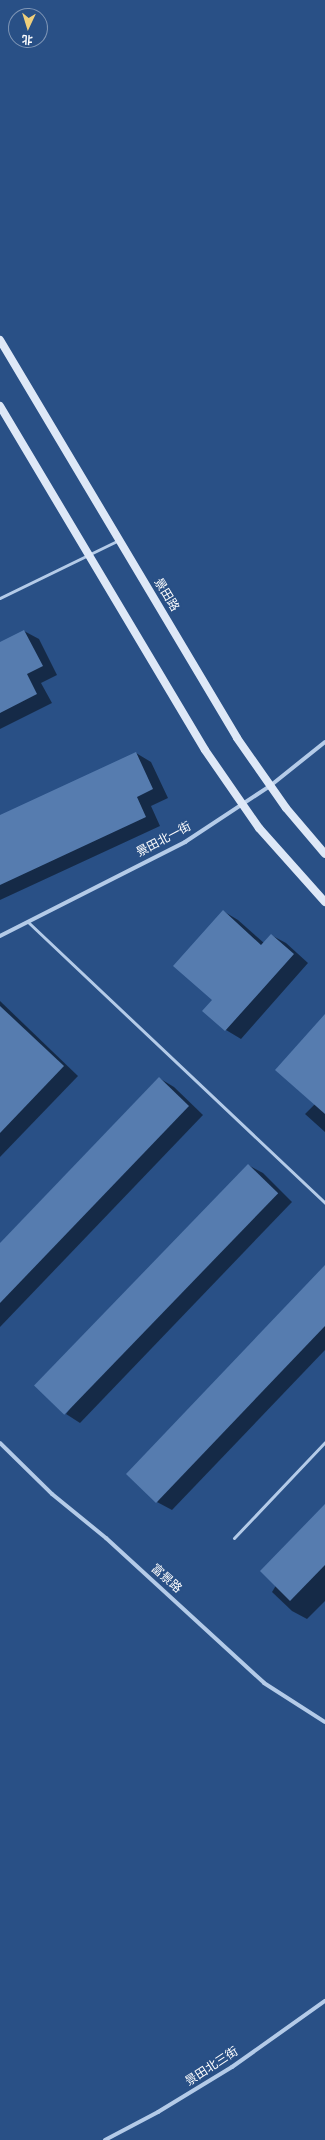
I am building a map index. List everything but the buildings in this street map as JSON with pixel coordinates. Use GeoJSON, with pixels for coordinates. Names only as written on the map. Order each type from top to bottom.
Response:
{"type":"FeatureCollection","features":[{"type":"Feature","properties":{"kind":"main road","name":"景田路"},"geometry":{"type":"LineString","coordinates":[[0,340],[237,738],[270,786],[325,854]]}},
{"type":"Feature","properties":{"kind":"main road"},"geometry":{"type":"LineString","coordinates":[[0,406],[205,750],[243,805],[298,874],[325,902]]}},
{"type":"Feature","properties":{"kind":"street","name":"景田北一街"},"geometry":{"type":"LineString","coordinates":[[0,936],[185,842],[270,786],[325,742]]}},
{"type":"Feature","properties":{"kind":"street","name":"富景路"},"geometry":{"type":"LineString","coordinates":[[0,1442],[52,1494],[106,1538],[264,1683],[325,1722]]}},
{"type":"Feature","properties":{"kind":"street","name":"景田北三街"},"geometry":{"type":"LineString","coordinates":[[105,2140],[158,2112],[232,2067],[325,2001]]}},
{"type":"Feature","properties":{"kind":"lane"},"geometry":{"type":"LineString","coordinates":[[0,598],[119,540]]}},
{"type":"Feature","properties":{"kind":"lane"},"geometry":{"type":"LineString","coordinates":[[28,922],[325,1203]]}},
{"type":"Feature","properties":{"kind":"lane"},"geometry":{"type":"LineString","coordinates":[[234,1538],[325,1442]]}}]}
